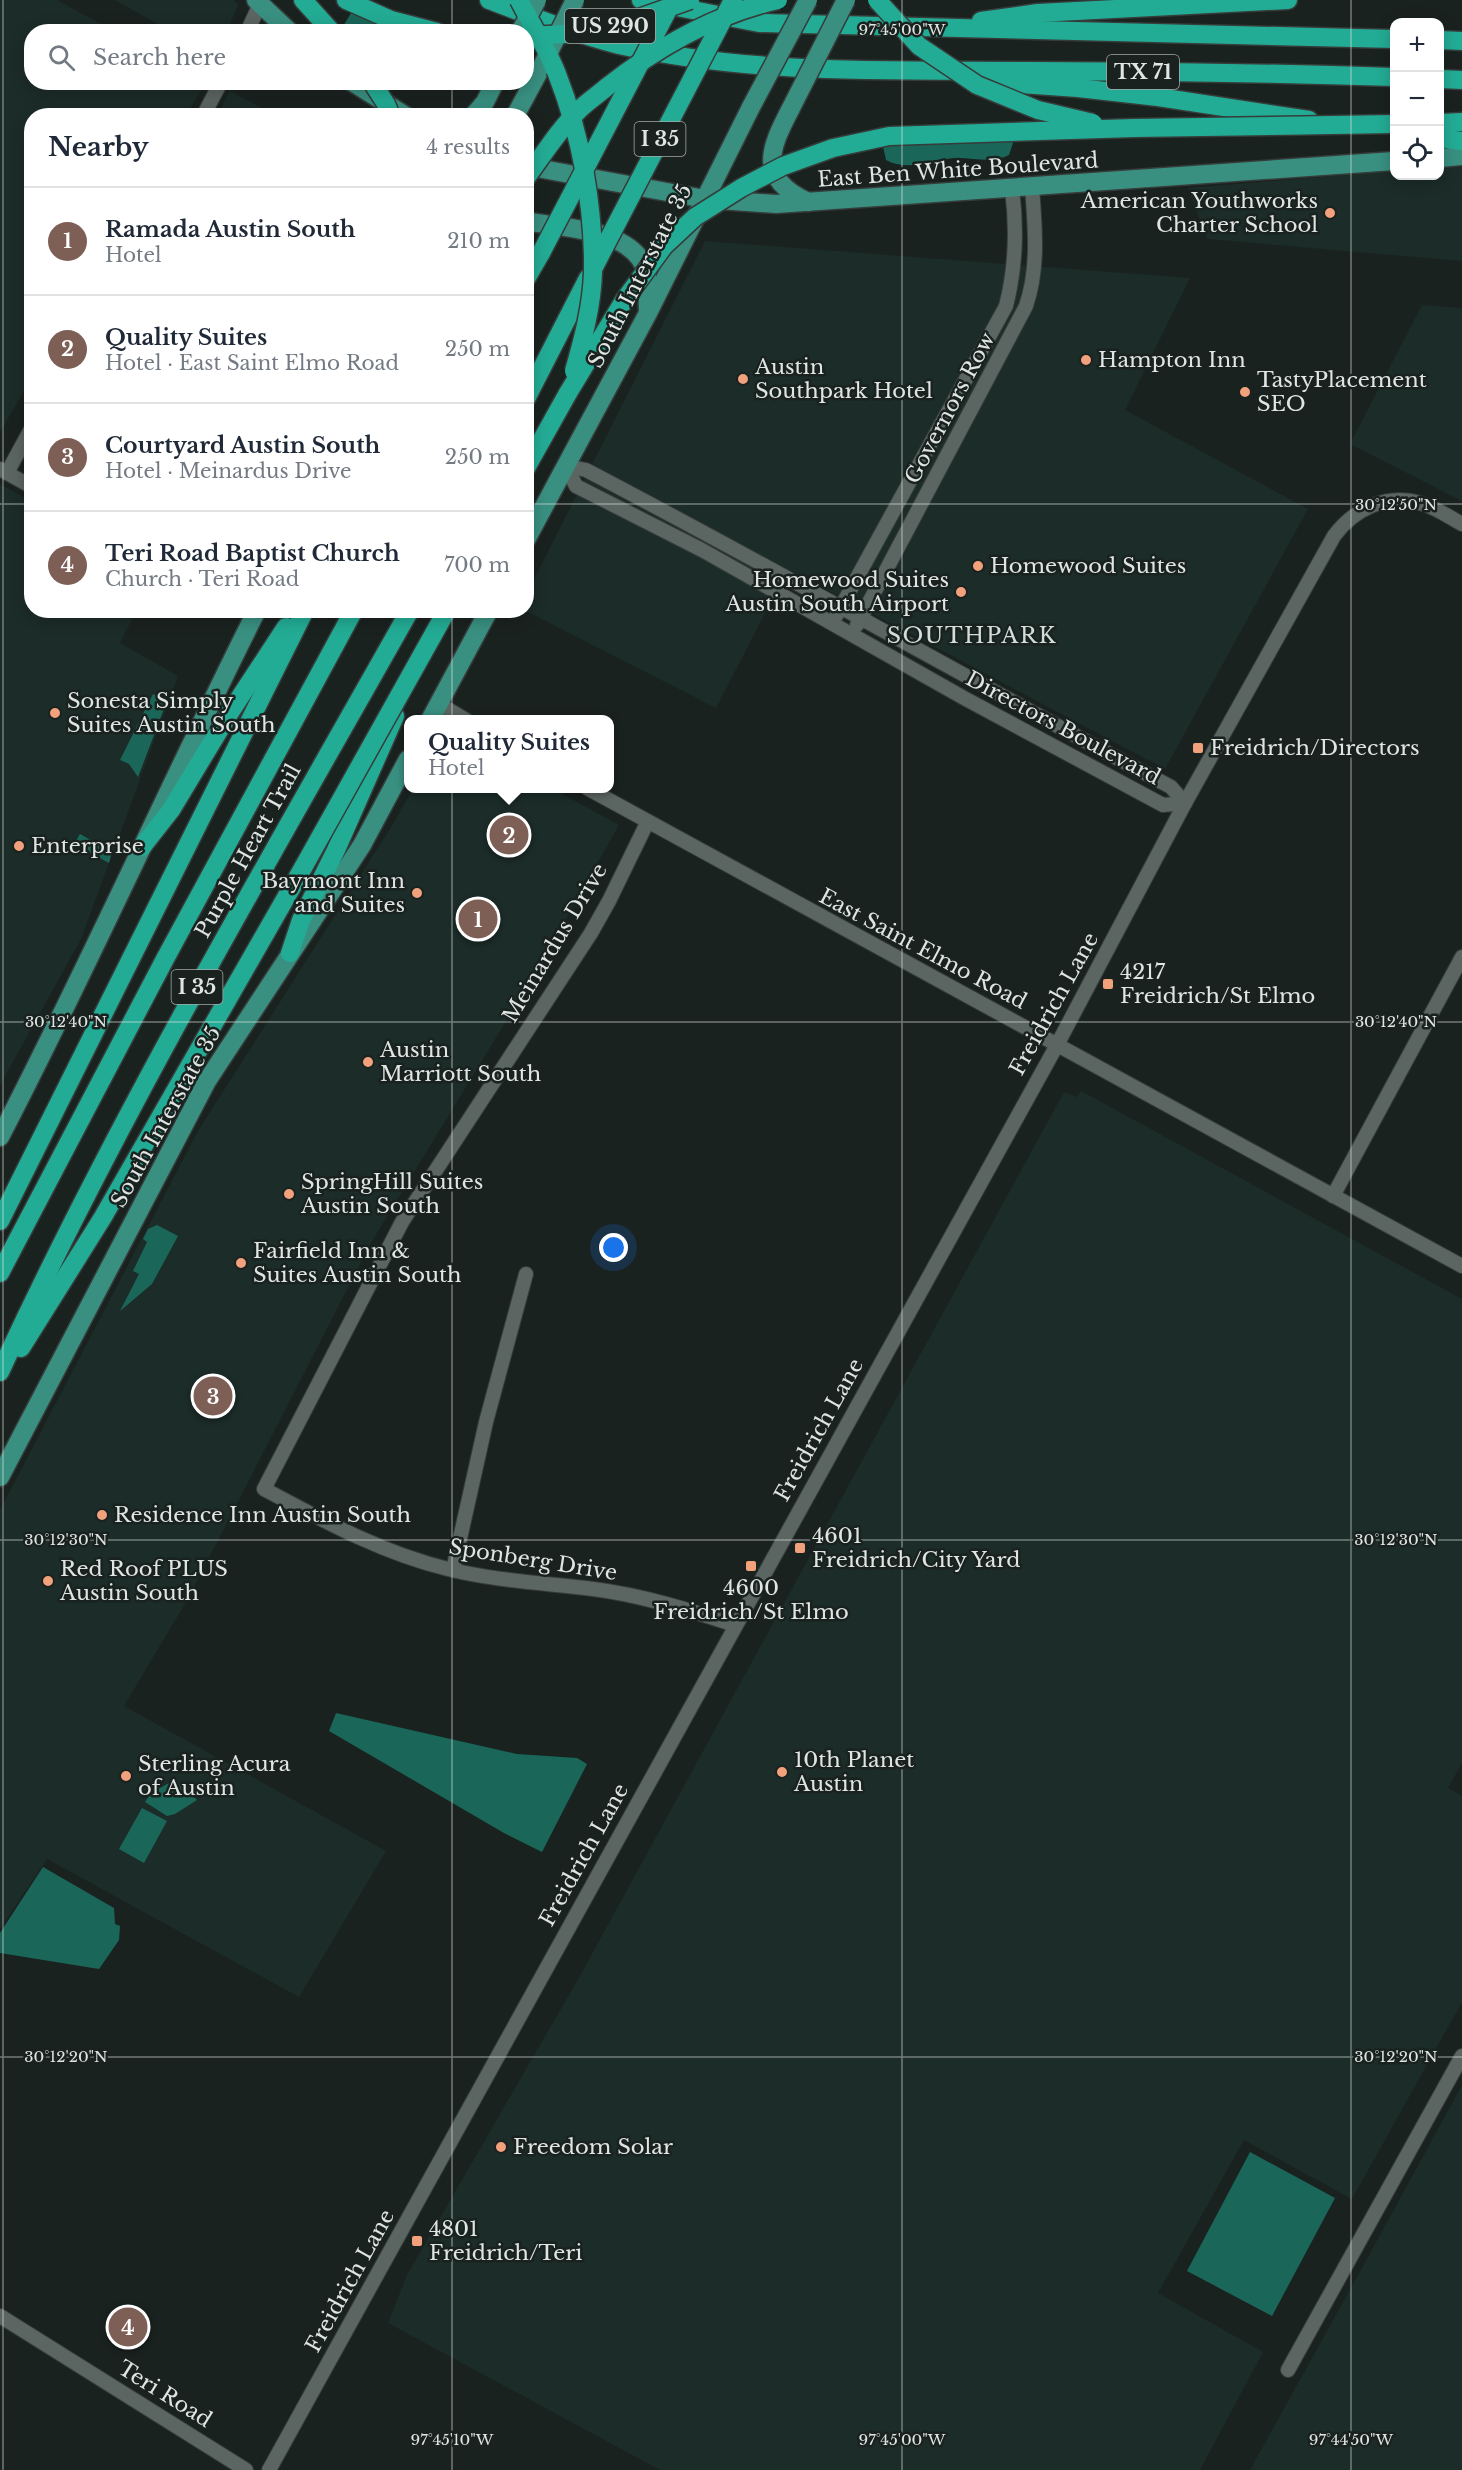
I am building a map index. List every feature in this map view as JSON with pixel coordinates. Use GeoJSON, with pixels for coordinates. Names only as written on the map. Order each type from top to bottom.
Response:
{"type":"FeatureCollection","features":[{"type":"Feature","properties":{"kind":"highway"},"geometry":{"type":"LineString","coordinates":[[303,0],[325,24]]}},
{"type":"Feature","properties":{"kind":"highway"},"geometry":{"type":"LineString","coordinates":[[346,0],[391,20],[406,24]]}},
{"type":"Feature","properties":{"kind":"highway","name":"TX 71"},"geometry":{"type":"LineString","coordinates":[[489,0],[617,44],[680,56],[755,65],[891,71],[1026,70],[1390,78]]}},
{"type":"Feature","properties":{"kind":"highway"},"geometry":{"type":"LineString","coordinates":[[519,0],[531,24]]}},
{"type":"Feature","properties":{"kind":"highway","name":"TX 71"},"geometry":{"type":"LineString","coordinates":[[641,0],[759,23],[1390,39]]}},
{"type":"Feature","properties":{"kind":"highway","name":"I 35"},"geometry":{"type":"LineString","coordinates":[[534,265],[673,0]]}},
{"type":"Feature","properties":{"kind":"highway","name":"US 290"},"geometry":{"type":"LineString","coordinates":[[534,36],[566,34],[622,24],[690,0]]}},
{"type":"Feature","properties":{"kind":"highway","name":"I 35"},"geometry":{"type":"LineString","coordinates":[[534,383],[733,0]]}},
{"type":"Feature","properties":{"kind":"highway"},"geometry":{"type":"LineString","coordinates":[[534,168],[580,109],[663,47],[756,5],[778,0]]}},
{"type":"Feature","properties":{"kind":"highway"},"geometry":{"type":"LineString","coordinates":[[877,0],[919,46],[977,85],[1038,110],[1079,121],[1134,129]]}},
{"type":"Feature","properties":{"kind":"highway"},"geometry":{"type":"LineString","coordinates":[[933,27],[1038,13],[1288,0]]}},
{"type":"Feature","properties":{"kind":"highway"},"geometry":{"type":"LineString","coordinates":[[534,30],[556,73],[577,135],[589,205],[593,273],[586,328],[568,393]]}},
{"type":"Feature","properties":{"kind":"highway"},"geometry":{"type":"LineString","coordinates":[[1444,40],[1462,41]]}},
{"type":"Feature","properties":{"kind":"highway"},"geometry":{"type":"LineString","coordinates":[[891,71],[1158,97],[1390,131]]}},
{"type":"Feature","properties":{"kind":"highway"},"geometry":{"type":"LineString","coordinates":[[1444,79],[1462,80]]}},
{"type":"Feature","properties":{"kind":"highway"},"geometry":{"type":"LineString","coordinates":[[377,90],[388,108]]}},
{"type":"Feature","properties":{"kind":"highway"},"geometry":{"type":"LineString","coordinates":[[1444,123],[1462,122]]}},
{"type":"Feature","properties":{"kind":"highway"},"geometry":{"type":"LineString","coordinates":[[534,454],[624,299],[664,246],[695,217],[741,188],[783,166],[833,148],[889,136],[1390,124]]}},
{"type":"Feature","properties":{"kind":"highway"},"geometry":{"type":"LineString","coordinates":[[1444,139],[1462,141]]}},
{"type":"Feature","properties":{"kind":"highway"},"geometry":{"type":"LineString","coordinates":[[142,847],[171,810],[229,714],[292,618]]}},
{"type":"Feature","properties":{"kind":"highway"},"geometry":{"type":"LineString","coordinates":[[0,1221],[214,797],[301,618]]}},
{"type":"Feature","properties":{"kind":"highway","name":"Purple Heart Trail"},"geometry":{"type":"LineString","coordinates":[[0,1273],[165,958],[350,618]]}},
{"type":"Feature","properties":{"kind":"highway","name":"Purple Heart Trail"},"geometry":{"type":"LineString","coordinates":[[0,1372],[45,1275],[177,1023],[405,618]]}},
{"type":"Feature","properties":{"kind":"highway"},"geometry":{"type":"LineString","coordinates":[[290,953],[301,920],[336,850],[388,734],[434,618]]}},
{"type":"Feature","properties":{"kind":"highway"},"geometry":{"type":"LineString","coordinates":[[0,1380],[104,1217],[443,618]]}},
{"type":"Feature","properties":{"kind":"main road"},"geometry":{"type":"LineString","coordinates":[[524,24],[537,0]]}},
{"type":"Feature","properties":{"kind":"main road"},"geometry":{"type":"LineString","coordinates":[[534,81],[575,0]]}},
{"type":"Feature","properties":{"kind":"main road","name":"South Interstate 35"},"geometry":{"type":"LineString","coordinates":[[534,525],[648,313],[751,107],[808,0]]}},
{"type":"Feature","properties":{"kind":"main road"},"geometry":{"type":"LineString","coordinates":[[811,203],[792,194],[778,183],[773,166],[776,136],[846,0]]}},
{"type":"Feature","properties":{"kind":"main road"},"geometry":{"type":"LineString","coordinates":[[258,2],[281,24]]}},
{"type":"Feature","properties":{"kind":"main road"},"geometry":{"type":"LineString","coordinates":[[365,90],[393,108]]}},
{"type":"Feature","properties":{"kind":"main road"},"geometry":{"type":"LineString","coordinates":[[480,108],[491,90]]}},
{"type":"Feature","properties":{"kind":"main road"},"geometry":{"type":"LineString","coordinates":[[519,108],[529,90]]}},
{"type":"Feature","properties":{"kind":"main road"},"geometry":{"type":"LineString","coordinates":[[1444,158],[1462,156]]}},
{"type":"Feature","properties":{"kind":"main road","name":"East Ben White Boulevard"},"geometry":{"type":"LineString","coordinates":[[534,167],[705,199],[741,203],[811,203],[1390,161]]}},
{"type":"Feature","properties":{"kind":"main road"},"geometry":{"type":"LineString","coordinates":[[534,222],[603,235],[633,248],[647,275],[648,313]]}},
{"type":"Feature","properties":{"kind":"main road"},"geometry":{"type":"LineString","coordinates":[[0,1137],[104,930],[253,618]]}},
{"type":"Feature","properties":{"kind":"main road"},"geometry":{"type":"LineString","coordinates":[[434,712],[485,618]]}},
{"type":"Feature","properties":{"kind":"main road","name":"South Interstate 35"},"geometry":{"type":"LineString","coordinates":[[0,1477],[207,1081],[362,845],[404,766]]}},
{"type":"Feature","properties":{"kind":"street"},"geometry":{"type":"LineString","coordinates":[[250,24],[258,2]]}},
{"type":"Feature","properties":{"kind":"street"},"geometry":{"type":"LineString","coordinates":[[207,108],[217,90]]}},
{"type":"Feature","properties":{"kind":"street","name":"Governors Row"},"geometry":{"type":"LineString","coordinates":[[852,635],[1026,306],[1032,287],[1035,260],[1032,187]]}},
{"type":"Feature","properties":{"kind":"street","name":"Governors Row"},"geometry":{"type":"LineString","coordinates":[[832,624],[1006,306],[1012,283],[1016,219],[1012,189]]}},
{"type":"Feature","properties":{"kind":"street"},"geometry":{"type":"LineString","coordinates":[[24,439],[3,471],[24,483]]}},
{"type":"Feature","properties":{"kind":"street","name":"Directors Boulevard"},"geometry":{"type":"LineString","coordinates":[[566,466],[586,470],[710,535],[1171,787],[1185,803]]}},
{"type":"Feature","properties":{"kind":"street","name":"Directors Boulevard"},"geometry":{"type":"LineString","coordinates":[[566,466],[576,486],[702,550],[832,624],[1163,805],[1185,803]]}},
{"type":"Feature","properties":{"kind":"street","name":"Freidrich Lane"},"geometry":{"type":"LineString","coordinates":[[269,2470],[1057,1045],[1185,803],[1334,536],[1347,521],[1360,511],[1377,504],[1404,500],[1428,506],[1462,524]]}},
{"type":"Feature","properties":{"kind":"street"},"geometry":{"type":"LineString","coordinates":[[702,550],[710,535]]}},
{"type":"Feature","properties":{"kind":"street","name":"East Saint Elmo Road"},"geometry":{"type":"LineString","coordinates":[[593,793],[1462,1266]]}},
{"type":"Feature","properties":{"kind":"street","name":"Meinardus Drive"},"geometry":{"type":"LineString","coordinates":[[264,1489],[402,1222],[591,933],[648,824]]}},
{"type":"Feature","properties":{"kind":"street"},"geometry":{"type":"LineString","coordinates":[[1334,1196],[1462,957]]}},
{"type":"Feature","properties":{"kind":"street"},"geometry":{"type":"LineString","coordinates":[[453,1570],[486,1422],[526,1274]]}},
{"type":"Feature","properties":{"kind":"street","name":"Sponberg Drive"},"geometry":{"type":"LineString","coordinates":[[264,1489],[364,1541],[453,1570],[502,1580],[612,1592],[702,1614],[735,1625]]}},
{"type":"Feature","properties":{"kind":"street"},"geometry":{"type":"LineString","coordinates":[[1288,2370],[1462,2056]]}},
{"type":"Feature","properties":{"kind":"street","name":"Teri Road"},"geometry":{"type":"LineString","coordinates":[[0,2316],[246,2470]]}},
{"type":"Feature","properties":{"kind":"shaded area"},"geometry":{"type":"Polygon","coordinates":[[[0,0],[57,0],[101,24],[24,24],[24,90],[202,90],[190,108],[24,108],[24,391],[0,432],[0,0]]]}},
{"type":"Feature","properties":{"kind":"shaded area"},"geometry":{"type":"Polygon","coordinates":[[[115,0],[233,0],[238,5],[230,24],[158,24],[115,0]]]}},
{"type":"Feature","properties":{"kind":"shaded area"},"geometry":{"type":"Polygon","coordinates":[[[359,0],[425,24],[344,24],[359,0]]]}},
{"type":"Feature","properties":{"kind":"shaded area"},"geometry":{"type":"Polygon","coordinates":[[[230,91],[262,108],[221,108],[230,91]]]}},
{"type":"Feature","properties":{"kind":"shaded area"},"geometry":{"type":"Polygon","coordinates":[[[1010,131],[1013,143],[1009,155],[996,159],[954,158],[902,165],[886,160],[882,142],[1010,131]]]}},
{"type":"Feature","properties":{"kind":"shaded area","name":"American Youthworks Charter School"},"geometry":{"type":"Polygon","coordinates":[[[1462,167],[1462,261],[1207,239],[1188,188],[1390,171],[1390,180],[1444,180],[1444,168],[1462,167]]]}},
{"type":"Feature","properties":{"kind":"shaded area"},"geometry":{"type":"Polygon","coordinates":[[[705,241],[1190,278],[1125,410],[1308,509],[1165,769],[788,569],[716,708],[534,615],[534,579],[705,241]]]}},
{"type":"Feature","properties":{"kind":"shaded area"},"geometry":{"type":"Polygon","coordinates":[[[1422,305],[1462,308],[1462,501],[1350,444],[1422,305]]]}},
{"type":"Feature","properties":{"kind":"shaded area"},"geometry":{"type":"Polygon","coordinates":[[[0,484],[24,497],[24,618],[132,618],[120,643],[178,676],[81,939],[0,1085],[0,484]]]}},
{"type":"Feature","properties":{"kind":"shaded area"},"geometry":{"type":"Polygon","coordinates":[[[153,694],[167,701],[138,777],[129,764],[120,760],[153,694]]]}},
{"type":"Feature","properties":{"kind":"shaded area"},"geometry":{"type":"Polygon","coordinates":[[[411,793],[560,793],[619,825],[530,982],[372,1241],[189,1597],[124,1706],[386,1851],[299,1997],[47,1859],[0,1929],[0,1510],[198,1131],[411,793]]]}},
{"type":"Feature","properties":{"kind":"shaded area"},"geometry":{"type":"Polygon","coordinates":[[[80,834],[112,852],[109,863],[74,844],[80,834]]]}},
{"type":"Feature","properties":{"kind":"shaded area"},"geometry":{"type":"Polygon","coordinates":[[[1081,1091],[1462,1299],[1462,1763],[1448,1788],[1462,1796],[1462,2002],[1352,2199],[1244,2140],[1158,2293],[1263,2352],[1200,2470],[660,2470],[388,2323],[407,2275],[581,1974],[1064,1092],[1077,1097],[1081,1091]]]}},
{"type":"Feature","properties":{"kind":"shaded area"},"geometry":{"type":"Polygon","coordinates":[[[157,1225],[178,1236],[152,1284],[120,1311],[139,1274],[133,1271],[147,1242],[143,1239],[148,1229],[157,1225]]]}},
{"type":"Feature","properties":{"kind":"shaded area"},"geometry":{"type":"Polygon","coordinates":[[[336,1713],[517,1754],[577,1758],[587,1764],[542,1852],[504,1833],[329,1731],[336,1713]]]}},
{"type":"Feature","properties":{"kind":"shaded area"},"geometry":{"type":"Polygon","coordinates":[[[175,1780],[197,1800],[175,1814],[167,1816],[145,1802],[152,1792],[175,1780]]]}},
{"type":"Feature","properties":{"kind":"shaded area"},"geometry":{"type":"Polygon","coordinates":[[[142,1808],[167,1821],[144,1863],[119,1849],[142,1808]]]}},
{"type":"Feature","properties":{"kind":"shaded area"},"geometry":{"type":"Polygon","coordinates":[[[43,1867],[114,1908],[115,1924],[120,1926],[119,1940],[99,1969],[0,1953],[0,1933],[43,1867]]]}},
{"type":"Feature","properties":{"kind":"shaded area"},"geometry":{"type":"Polygon","coordinates":[[[1462,2085],[1462,2470],[1250,2470],[1368,2257],[1462,2085]]]}},
{"type":"Feature","properties":{"kind":"shaded area"},"geometry":{"type":"Polygon","coordinates":[[[1250,2152],[1335,2198],[1272,2316],[1187,2271],[1250,2152]]]}},
{"type":"Feature","properties":{"kind":"place","name":"American Youthworks Charter School"},"geometry":{"type":"Point","coordinates":[1330,213]}},
{"type":"Feature","properties":{"kind":"place","name":"Hampton Inn"},"geometry":{"type":"Point","coordinates":[1086,360]}},
{"type":"Feature","properties":{"kind":"place","name":"Austin Southpark Hotel"},"geometry":{"type":"Point","coordinates":[743,379]}},
{"type":"Feature","properties":{"kind":"place","name":"TastyPlacement SEO"},"geometry":{"type":"Point","coordinates":[1245,392]}},
{"type":"Feature","properties":{"kind":"place","name":"Homewood Suites"},"geometry":{"type":"Point","coordinates":[978,566]}},
{"type":"Feature","properties":{"kind":"place","name":"Homewood Suites Austin South Airport"},"geometry":{"type":"Point","coordinates":[961,592]}},
{"type":"Feature","properties":{"kind":"place","name":"Sonesta Simply Suites Austin South"},"geometry":{"type":"Point","coordinates":[55,713]}},
{"type":"Feature","properties":{"kind":"place","name":"Freidrich/Directors"},"geometry":{"type":"Point","coordinates":[1198,748]}},
{"type":"Feature","properties":{"kind":"place","name":"Quality Suites"},"geometry":{"type":"Point","coordinates":[509,835]}},
{"type":"Feature","properties":{"kind":"place","name":"Enterprise"},"geometry":{"type":"Point","coordinates":[19,846]}},
{"type":"Feature","properties":{"kind":"place","name":"Baymont Inn and Suites"},"geometry":{"type":"Point","coordinates":[417,893]}},
{"type":"Feature","properties":{"kind":"place","name":"Ramada Austin South"},"geometry":{"type":"Point","coordinates":[478,919]}},
{"type":"Feature","properties":{"kind":"place","name":"4217 Freidrich/St Elmo"},"geometry":{"type":"Point","coordinates":[1108,984]}},
{"type":"Feature","properties":{"kind":"place","name":"Austin Marriott South"},"geometry":{"type":"Point","coordinates":[368,1062]}},
{"type":"Feature","properties":{"kind":"place","name":"SpringHill Suites Austin South"},"geometry":{"type":"Point","coordinates":[289,1194]}},
{"type":"Feature","properties":{"kind":"place","name":"Fairfield Inn & Suites Austin South"},"geometry":{"type":"Point","coordinates":[241,1263]}},
{"type":"Feature","properties":{"kind":"place","name":"Courtyard Austin South"},"geometry":{"type":"Point","coordinates":[213,1396]}},
{"type":"Feature","properties":{"kind":"place","name":"Residence Inn Austin South"},"geometry":{"type":"Point","coordinates":[102,1515]}},
{"type":"Feature","properties":{"kind":"place","name":"4601 Freidrich/City Yard"},"geometry":{"type":"Point","coordinates":[800,1548]}},
{"type":"Feature","properties":{"kind":"place","name":"4600 Freidrich/St Elmo"},"geometry":{"type":"Point","coordinates":[751,1566]}},
{"type":"Feature","properties":{"kind":"place","name":"Red Roof PLUS Austin South"},"geometry":{"type":"Point","coordinates":[48,1581]}},
{"type":"Feature","properties":{"kind":"place","name":"10th Planet Austin"},"geometry":{"type":"Point","coordinates":[782,1772]}},
{"type":"Feature","properties":{"kind":"place","name":"Sterling Acura of Austin"},"geometry":{"type":"Point","coordinates":[126,1776]}},
{"type":"Feature","properties":{"kind":"place","name":"Freedom Solar"},"geometry":{"type":"Point","coordinates":[501,2147]}},
{"type":"Feature","properties":{"kind":"place","name":"4801 Freidrich/Teri"},"geometry":{"type":"Point","coordinates":[417,2241]}},
{"type":"Feature","properties":{"kind":"place","name":"Teri Road Baptist Church"},"geometry":{"type":"Point","coordinates":[128,2327]}},
{"type":"Feature","properties":{"kind":"district","name":"SOUTHPARK"},"geometry":{"type":"Point","coordinates":[972,635]}}]}
